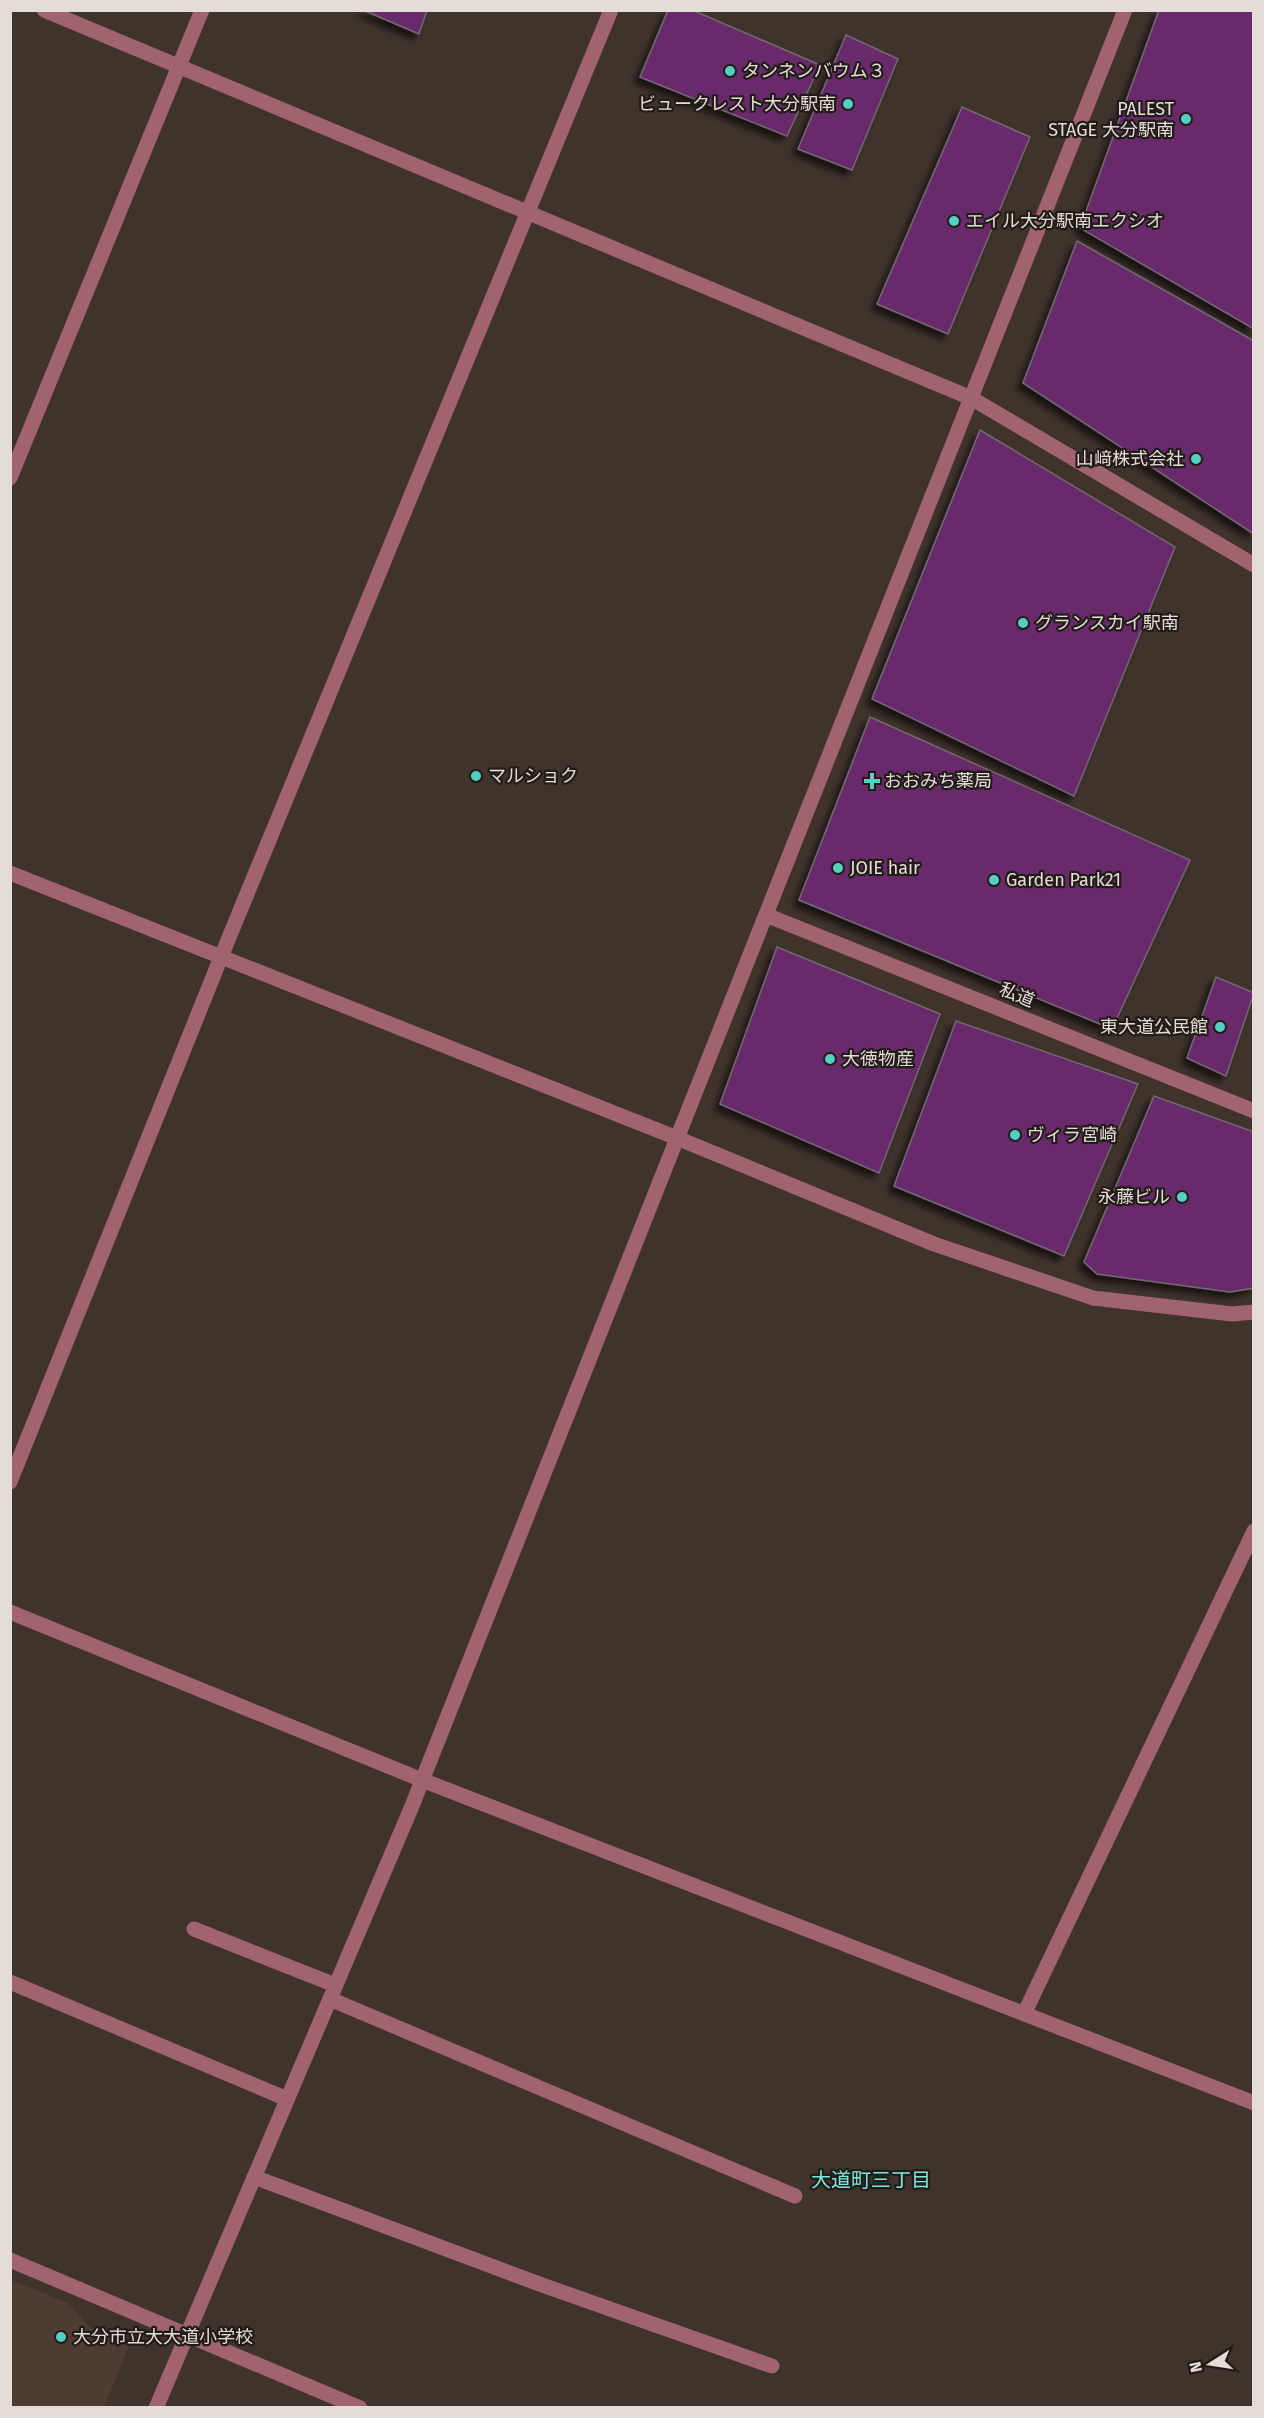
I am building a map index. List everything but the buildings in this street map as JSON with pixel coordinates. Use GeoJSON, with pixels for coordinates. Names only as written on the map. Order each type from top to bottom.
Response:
{"type":"FeatureCollection","features":[{"type":"Feature","properties":{"kind":"street"},"geometry":{"type":"LineString","coordinates":[[44,10],[971,398],[1254,564]]}},
{"type":"Feature","properties":{"kind":"street"},"geometry":{"type":"LineString","coordinates":[[10,478],[202,10]]}},
{"type":"Feature","properties":{"kind":"street"},"geometry":{"type":"LineString","coordinates":[[10,1482],[221,957],[611,10]]}},
{"type":"Feature","properties":{"kind":"street"},"geometry":{"type":"LineString","coordinates":[[156,2408],[422,1780],[1125,10]]}},
{"type":"Feature","properties":{"kind":"street"},"geometry":{"type":"LineString","coordinates":[[10,873],[677,1138],[934,1244],[1093,1298],[1232,1314],[1254,1312]]}},
{"type":"Feature","properties":{"kind":"street","name":"私道"},"geometry":{"type":"LineString","coordinates":[[766,915],[1254,1112]]}},
{"type":"Feature","properties":{"kind":"street"},"geometry":{"type":"LineString","coordinates":[[1024,2014],[1254,1531]]}},
{"type":"Feature","properties":{"kind":"street"},"geometry":{"type":"LineString","coordinates":[[10,1612],[422,1780],[1254,2103]]}},
{"type":"Feature","properties":{"kind":"street"},"geometry":{"type":"LineString","coordinates":[[194,1929],[795,2196]]}},
{"type":"Feature","properties":{"kind":"street"},"geometry":{"type":"LineString","coordinates":[[10,1982],[287,2099]]}},
{"type":"Feature","properties":{"kind":"street"},"geometry":{"type":"LineString","coordinates":[[254,2177],[542,2285],[772,2366]]}},
{"type":"Feature","properties":{"kind":"street"},"geometry":{"type":"LineString","coordinates":[[10,2260],[360,2408]]}},
{"type":"Feature","properties":{"kind":"shaded area","name":"大分市立大大道小学校"},"geometry":{"type":"Polygon","coordinates":[[[11,2280],[68,2303],[92,2329],[130,2344],[104,2407],[11,2407],[11,2280]]]}},
{"type":"Feature","properties":{"kind":"place","name":"タンネンバウム３"},"geometry":{"type":"Point","coordinates":[730,71]}},
{"type":"Feature","properties":{"kind":"place","name":"ビュークレスト大分駅南"},"geometry":{"type":"Point","coordinates":[848,104]}},
{"type":"Feature","properties":{"kind":"place","name":"PALEST STAGE 大分駅南"},"geometry":{"type":"Point","coordinates":[1186,119]}},
{"type":"Feature","properties":{"kind":"place","name":"エイル大分駅南エクシオ"},"geometry":{"type":"Point","coordinates":[954,221]}},
{"type":"Feature","properties":{"kind":"place","name":"山﨑株式会社"},"geometry":{"type":"Point","coordinates":[1196,459]}},
{"type":"Feature","properties":{"kind":"place","name":"グランスカイ駅南"},"geometry":{"type":"Point","coordinates":[1023,623]}},
{"type":"Feature","properties":{"kind":"place","name":"マルショク"},"geometry":{"type":"Point","coordinates":[476,776]}},
{"type":"Feature","properties":{"kind":"place","name":"おおみち薬局"},"geometry":{"type":"Point","coordinates":[872,781]}},
{"type":"Feature","properties":{"kind":"place","name":"JOIE hair"},"geometry":{"type":"Point","coordinates":[838,868]}},
{"type":"Feature","properties":{"kind":"place","name":"Garden Park21"},"geometry":{"type":"Point","coordinates":[994,880]}},
{"type":"Feature","properties":{"kind":"place","name":"東大道公民館"},"geometry":{"type":"Point","coordinates":[1220,1027]}},
{"type":"Feature","properties":{"kind":"place","name":"大徳物産"},"geometry":{"type":"Point","coordinates":[830,1059]}},
{"type":"Feature","properties":{"kind":"place","name":"ヴィラ宮崎"},"geometry":{"type":"Point","coordinates":[1015,1135]}},
{"type":"Feature","properties":{"kind":"place","name":"永藤ビル"},"geometry":{"type":"Point","coordinates":[1182,1197]}},
{"type":"Feature","properties":{"kind":"place","name":"大分市立大大道小学校"},"geometry":{"type":"Point","coordinates":[61,2337]}},
{"type":"Feature","properties":{"kind":"district","name":"大道町三丁目"},"geometry":{"type":"Point","coordinates":[871,2180]}}]}
